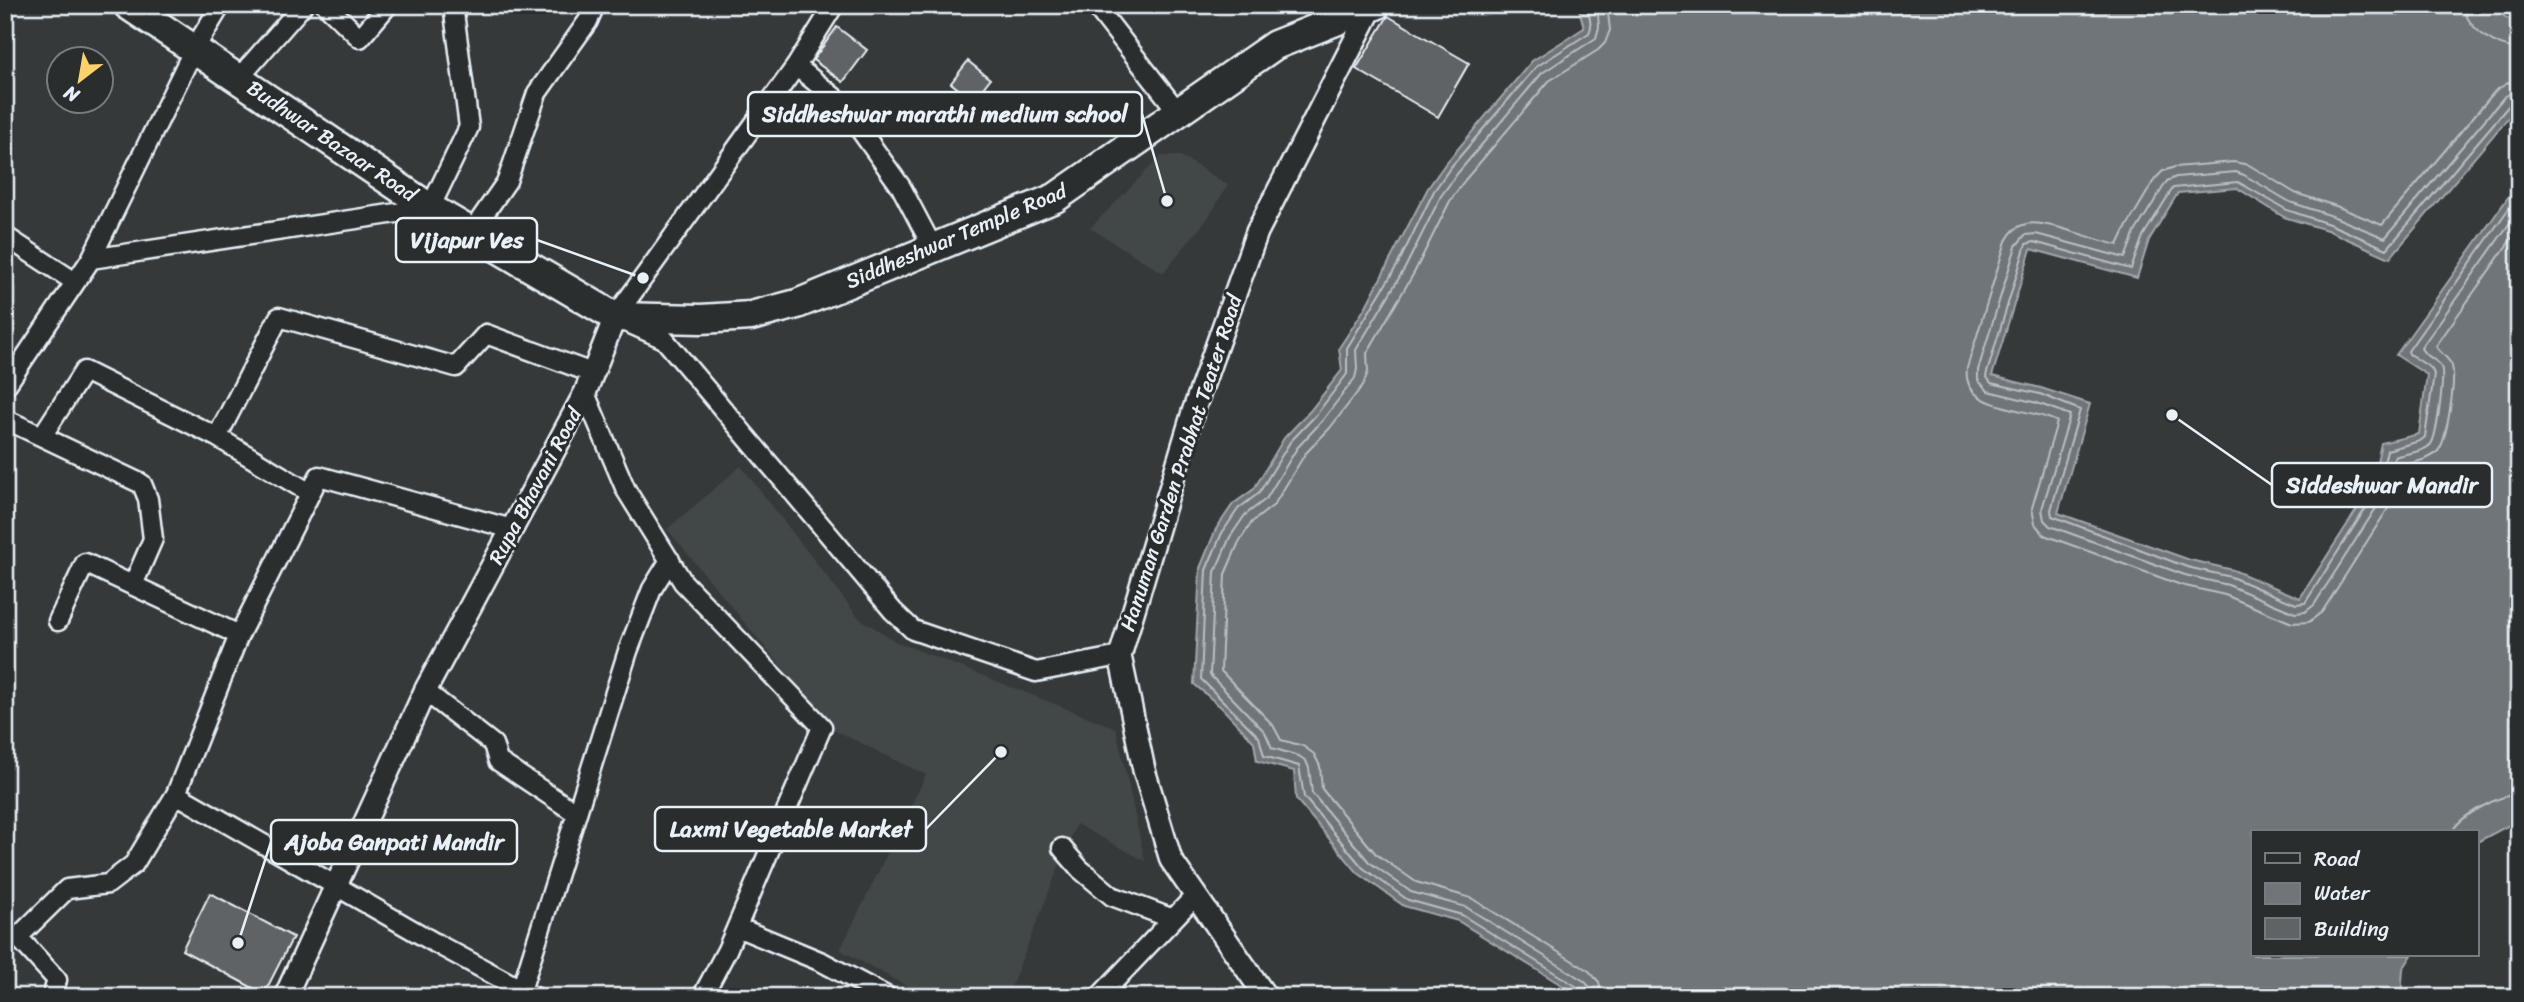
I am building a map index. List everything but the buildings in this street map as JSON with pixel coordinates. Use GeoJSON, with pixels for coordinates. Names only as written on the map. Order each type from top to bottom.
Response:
{"type":"FeatureCollection","features":[{"type":"Feature","properties":{"kind":"highway","name":"Budhwar Bazaar Road"},"geometry":{"type":"LineString","coordinates":[[128,5],[430,208],[615,317]]}},
{"type":"Feature","properties":{"kind":"highway","name":"Siddheshwar Temple Road"},"geometry":{"type":"LineString","coordinates":[[615,317],[701,319],[751,316],[796,304],[1055,198],[1275,45],[1373,6]]}},
{"type":"Feature","properties":{"kind":"street"},"geometry":{"type":"LineString","coordinates":[[5,387],[91,260],[193,51],[221,5]]}},
{"type":"Feature","properties":{"kind":"street"},"geometry":{"type":"LineString","coordinates":[[239,78],[303,5]]}},
{"type":"Feature","properties":{"kind":"street"},"geometry":{"type":"LineString","coordinates":[[326,5],[360,38],[388,5]]}},
{"type":"Feature","properties":{"kind":"street"},"geometry":{"type":"LineString","coordinates":[[91,260],[430,208],[469,127],[453,5]]}},
{"type":"Feature","properties":{"kind":"street"},"geometry":{"type":"LineString","coordinates":[[471,233],[507,181],[537,93],[588,21],[595,5]]}},
{"type":"Feature","properties":{"kind":"street","name":"Rupa Bhavani Road"},"geometry":{"type":"LineString","coordinates":[[285,997],[425,691],[588,383],[615,317],[796,66],[834,5]]}},
{"type":"Feature","properties":{"kind":"street"},"geometry":{"type":"LineString","coordinates":[[1096,5],[1178,112]]}},
{"type":"Feature","properties":{"kind":"street","name":"Hanuman Garden Prabhat Teater Road"},"geometry":{"type":"LineString","coordinates":[[1266,997],[1171,860],[1144,770],[1120,656],[1193,412],[1256,232],[1373,6]]}},
{"type":"Feature","properties":{"kind":"street"},"geometry":{"type":"LineString","coordinates":[[796,66],[841,103],[901,187],[933,248]]}},
{"type":"Feature","properties":{"kind":"street"},"geometry":{"type":"LineString","coordinates":[[5,236],[75,282]]}},
{"type":"Feature","properties":{"kind":"street"},"geometry":{"type":"LineString","coordinates":[[217,438],[279,317],[456,367],[486,334],[588,383],[626,491],[683,582],[822,727],[737,927],[702,997]]}},
{"type":"Feature","properties":{"kind":"street"},"geometry":{"type":"LineString","coordinates":[[615,317],[664,339],[892,611],[913,630],[1036,671],[1120,656]]}},
{"type":"Feature","properties":{"kind":"street"},"geometry":{"type":"LineString","coordinates":[[42,436],[84,372],[217,438],[310,493]]}},
{"type":"Feature","properties":{"kind":"street"},"geometry":{"type":"LineString","coordinates":[[5,419],[142,484],[148,499],[153,539],[133,585]]}},
{"type":"Feature","properties":{"kind":"street"},"geometry":{"type":"LineString","coordinates":[[52,997],[57,980],[11,939],[66,889],[108,884],[134,864],[176,794],[239,635],[319,476],[512,530]]}},
{"type":"Feature","properties":{"kind":"street"},"geometry":{"type":"LineString","coordinates":[[176,794],[526,994],[576,813],[628,651],[652,589],[670,561]]}},
{"type":"Feature","properties":{"kind":"street"},"geometry":{"type":"LineString","coordinates":[[58,621],[85,563],[239,635]]}},
{"type":"Feature","properties":{"kind":"street"},"geometry":{"type":"LineString","coordinates":[[425,691],[493,744],[498,761],[576,813]]}},
{"type":"Feature","properties":{"kind":"street"},"geometry":{"type":"LineString","coordinates":[[1062,848],[1080,869],[1112,896],[1173,919]]}},
{"type":"Feature","properties":{"kind":"street"},"geometry":{"type":"LineString","coordinates":[[1099,997],[1195,896]]}},
{"type":"Feature","properties":{"kind":"street"},"geometry":{"type":"LineString","coordinates":[[737,927],[822,962],[888,997]]}},
{"type":"Feature","properties":{"kind":"shaded area"},"geometry":{"type":"Polygon","coordinates":[[[1161,156],[1181,156],[1228,185],[1208,218],[1163,273],[1090,228],[1161,156]]]}},
{"type":"Feature","properties":{"kind":"shaded area"},"geometry":{"type":"Polygon","coordinates":[[[741,466],[859,618],[897,642],[1116,728],[1145,861],[1076,824],[1007,997],[927,997],[840,950],[926,775],[834,730],[667,529],[741,466]]]}},
{"type":"Feature","properties":{"kind":"water"},"geometry":{"type":"Polygon","coordinates":[[[1584,5],[2483,5],[2519,24],[2519,105],[2390,258],[2327,230],[2284,217],[2237,188],[2178,193],[2149,240],[2137,278],[2031,249],[1992,376],[2090,404],[2058,513],[2190,560],[2233,570],[2300,598],[2372,486],[2381,443],[2419,434],[2427,375],[2396,355],[2519,182],[2519,820],[2478,841],[2478,830],[2251,830],[2251,956],[2411,956],[2403,969],[2401,997],[1581,997],[1458,921],[1404,906],[1358,873],[1296,799],[1294,771],[1257,761],[1254,742],[1222,708],[1194,684],[1200,568],[1216,529],[1233,504],[1254,489],[1284,438],[1310,411],[1342,370],[1339,348],[1365,308],[1428,188],[1532,61],[1584,28],[1579,9],[1584,5]]]}},
{"type":"Feature","properties":{"kind":"place","name":"Siddheshwar marathi medium school"},"geometry":{"type":"Point","coordinates":[1167,201]}},
{"type":"Feature","properties":{"kind":"place","name":"Vijapur Ves"},"geometry":{"type":"Point","coordinates":[643,278]}},
{"type":"Feature","properties":{"kind":"place","name":"Siddeshwar Mandir"},"geometry":{"type":"Point","coordinates":[2172,415]}},
{"type":"Feature","properties":{"kind":"place","name":"Laxmi Vegetable Market"},"geometry":{"type":"Point","coordinates":[1001,752]}},
{"type":"Feature","properties":{"kind":"place","name":"Ajoba Ganpati Mandir"},"geometry":{"type":"Point","coordinates":[238,943]}}]}
